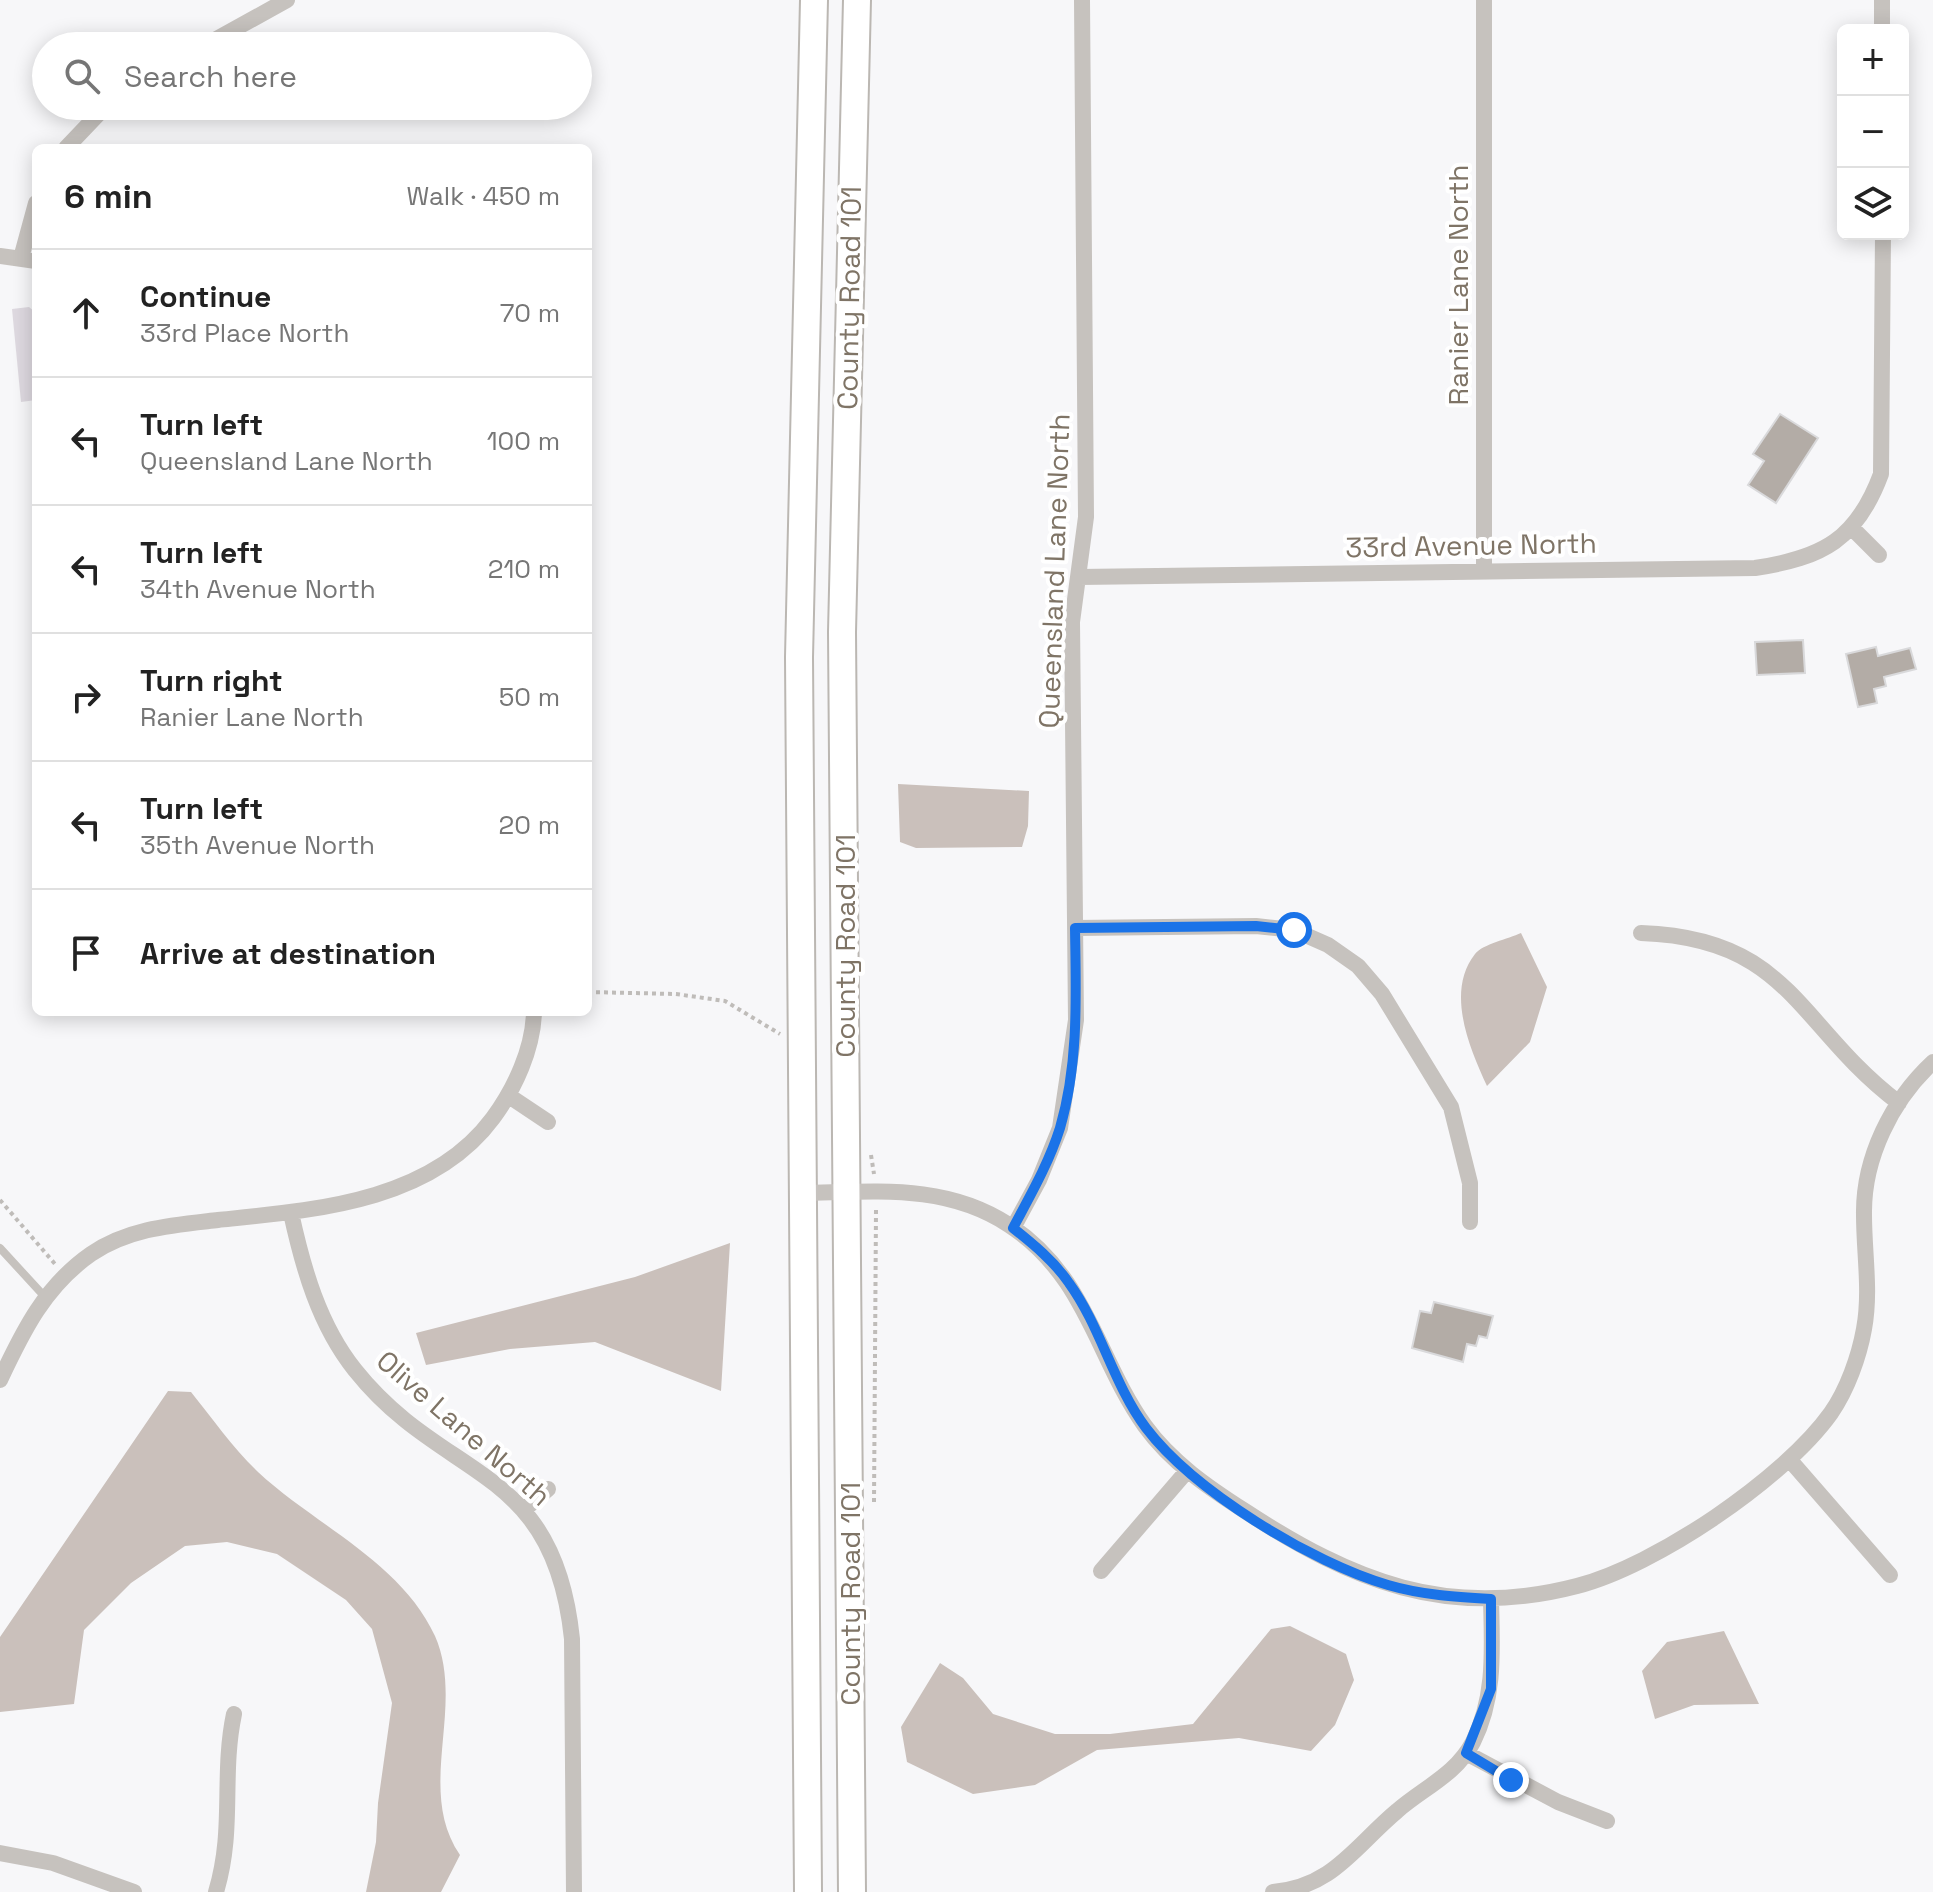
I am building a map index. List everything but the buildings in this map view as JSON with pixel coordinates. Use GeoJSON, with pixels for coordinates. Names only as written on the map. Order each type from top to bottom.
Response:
{"type":"FeatureCollection","features":[{"type":"Feature","properties":{"kind":"main road","name":"County Road 101"},"geometry":{"type":"LineString","coordinates":[[808,1892],[799,657],[814,0]]}},
{"type":"Feature","properties":{"kind":"main road","name":"County Road 101"},"geometry":{"type":"LineString","coordinates":[[852,1892],[842,632],[857,0]]}},
{"type":"Feature","properties":{"kind":"street"},"geometry":{"type":"LineString","coordinates":[[229,32],[287,0]]}},
{"type":"Feature","properties":{"kind":"street","name":"Queensland Lane North"},"geometry":{"type":"LineString","coordinates":[[1013,1228],[1039,1180],[1060,1128],[1076,1020],[1072,622],[1086,517],[1082,0]]}},
{"type":"Feature","properties":{"kind":"street","name":"Ranier Lane North"},"geometry":{"type":"LineString","coordinates":[[1484,0],[1484,570]]}},
{"type":"Feature","properties":{"kind":"street"},"geometry":{"type":"LineString","coordinates":[[1882,0],[1882,24]]}},
{"type":"Feature","properties":{"kind":"street"},"geometry":{"type":"LineString","coordinates":[[70,144],[93,120]]}},
{"type":"Feature","properties":{"kind":"street"},"geometry":{"type":"LineString","coordinates":[[0,256],[29,259],[32,235]]}},
{"type":"Feature","properties":{"kind":"street"},"geometry":{"type":"LineString","coordinates":[[1879,555],[1852,528],[1871,501],[1881,474],[1883,240]]}},
{"type":"Feature","properties":{"kind":"street","name":"33rd Avenue North"},"geometry":{"type":"LineString","coordinates":[[1079,577],[1755,568],[1795,562],[1815,554],[1852,528]]}},
{"type":"Feature","properties":{"kind":"street"},"geometry":{"type":"LineString","coordinates":[[1075,928],[1256,926],[1294,930],[1328,945],[1358,966],[1382,994],[1451,1107],[1470,1183],[1470,1222]]}},
{"type":"Feature","properties":{"kind":"street"},"geometry":{"type":"LineString","coordinates":[[1641,933],[1695,938],[1721,945],[1757,963],[1789,988],[1867,1079],[1899,1103]]}},
{"type":"Feature","properties":{"kind":"street"},"geometry":{"type":"LineString","coordinates":[[0,1380],[21,1334],[64,1275],[93,1253],[126,1235],[162,1226],[291,1213],[374,1196],[454,1160],[483,1131],[509,1096],[533,1030],[534,1016]]}},
{"type":"Feature","properties":{"kind":"street"},"geometry":{"type":"LineString","coordinates":[[802,1193],[876,1189],[928,1193],[970,1205],[1013,1228],[1041,1250],[1069,1282],[1146,1427],[1187,1471],[1279,1533],[1339,1567],[1389,1586],[1442,1596],[1491,1599],[1549,1593],[1599,1580],[1648,1559],[1695,1530],[1789,1459],[1832,1411],[1851,1374],[1864,1334],[1869,1294],[1864,1210],[1869,1171],[1882,1131],[1899,1103],[1933,1062]]}},
{"type":"Feature","properties":{"kind":"street"},"geometry":{"type":"LineString","coordinates":[[509,1096],[548,1122]]}},
{"type":"Feature","properties":{"kind":"street","name":"Olive Lane North"},"geometry":{"type":"LineString","coordinates":[[291,1213],[312,1291],[331,1333],[355,1370],[387,1403],[525,1509],[540,1529],[557,1563],[568,1600],[572,1639],[574,1892]]}},
{"type":"Feature","properties":{"kind":"street"},"geometry":{"type":"LineString","coordinates":[[1789,1459],[1890,1575]]}},
{"type":"Feature","properties":{"kind":"street"},"geometry":{"type":"LineString","coordinates":[[1101,1571],[1187,1471]]}},
{"type":"Feature","properties":{"kind":"street"},"geometry":{"type":"LineString","coordinates":[[525,1509],[548,1489]]}},
{"type":"Feature","properties":{"kind":"street"},"geometry":{"type":"LineString","coordinates":[[1273,1892],[1320,1879],[1346,1862],[1397,1810],[1449,1773],[1466,1753],[1491,1689],[1491,1599]]}},
{"type":"Feature","properties":{"kind":"street"},"geometry":{"type":"LineString","coordinates":[[216,1892],[228,1838],[226,1752],[234,1714]]}},
{"type":"Feature","properties":{"kind":"street"},"geometry":{"type":"LineString","coordinates":[[1466,1753],[1546,1797],[1607,1821]]}},
{"type":"Feature","properties":{"kind":"street"},"geometry":{"type":"LineString","coordinates":[[0,1853],[53,1863],[134,1892]]}},
{"type":"Feature","properties":{"kind":"lane"},"geometry":{"type":"LineString","coordinates":[[0,1248],[45,1297]]}},
{"type":"Feature","properties":{"kind":"path"},"geometry":{"type":"LineString","coordinates":[[592,992],[676,994],[725,1001],[781,1035]]}},
{"type":"Feature","properties":{"kind":"path"},"geometry":{"type":"LineString","coordinates":[[871,1153],[876,1189],[874,1512]]}},
{"type":"Feature","properties":{"kind":"path"},"geometry":{"type":"LineString","coordinates":[[0,1200],[64,1275]]}},
{"type":"Feature","properties":{"kind":"shaded area"},"geometry":{"type":"Polygon","coordinates":[[[29,307],[32,310],[32,401],[21,402],[12,309],[29,307]]]}},
{"type":"Feature","properties":{"kind":"shaded area"},"geometry":{"type":"Polygon","coordinates":[[[898,784],[1029,791],[1028,826],[1022,847],[916,848],[900,842],[898,784]]]}},
{"type":"Feature","properties":{"kind":"shaded area"},"geometry":{"type":"Polygon","coordinates":[[[1521,933],[1547,987],[1530,1042],[1487,1086],[1463,1020],[1462,985],[1466,969],[1479,950],[1521,933]]]}},
{"type":"Feature","properties":{"kind":"shaded area"},"geometry":{"type":"Polygon","coordinates":[[[730,1243],[721,1391],[595,1342],[510,1349],[426,1365],[416,1333],[635,1277],[730,1243]]]}},
{"type":"Feature","properties":{"kind":"shaded area"},"geometry":{"type":"Polygon","coordinates":[[[168,1391],[191,1392],[258,1472],[355,1546],[401,1587],[420,1610],[435,1636],[443,1663],[446,1691],[441,1803],[447,1830],[460,1855],[441,1892],[366,1892],[376,1842],[378,1803],[392,1703],[372,1629],[346,1600],[277,1554],[227,1542],[185,1546],[131,1583],[84,1630],[74,1704],[0,1712],[0,1637],[168,1391]]]}},
{"type":"Feature","properties":{"kind":"shaded area"},"geometry":{"type":"Polygon","coordinates":[[[1290,1626],[1346,1654],[1354,1680],[1335,1725],[1311,1751],[1239,1738],[1097,1750],[1035,1785],[973,1794],[907,1762],[901,1727],[940,1663],[963,1678],[993,1714],[1055,1734],[1110,1734],[1193,1724],[1271,1629],[1290,1626]]]}},
{"type":"Feature","properties":{"kind":"shaded area"},"geometry":{"type":"Polygon","coordinates":[[[1724,1631],[1759,1704],[1694,1705],[1655,1719],[1642,1671],[1667,1642],[1724,1631]]]}},
{"type":"Feature","properties":{"kind":"route"},"geometry":{"type":"LineString","coordinates":[[1294,930],[1256,926],[1075,928],[1076,1020],[1071,1074],[1060,1128],[1039,1180],[1013,1228],[1041,1250],[1069,1282],[1146,1427],[1187,1471],[1292,1542],[1339,1567],[1389,1586],[1442,1596],[1491,1599],[1491,1689],[1474,1740],[1466,1753],[1511,1780]]}}]}
